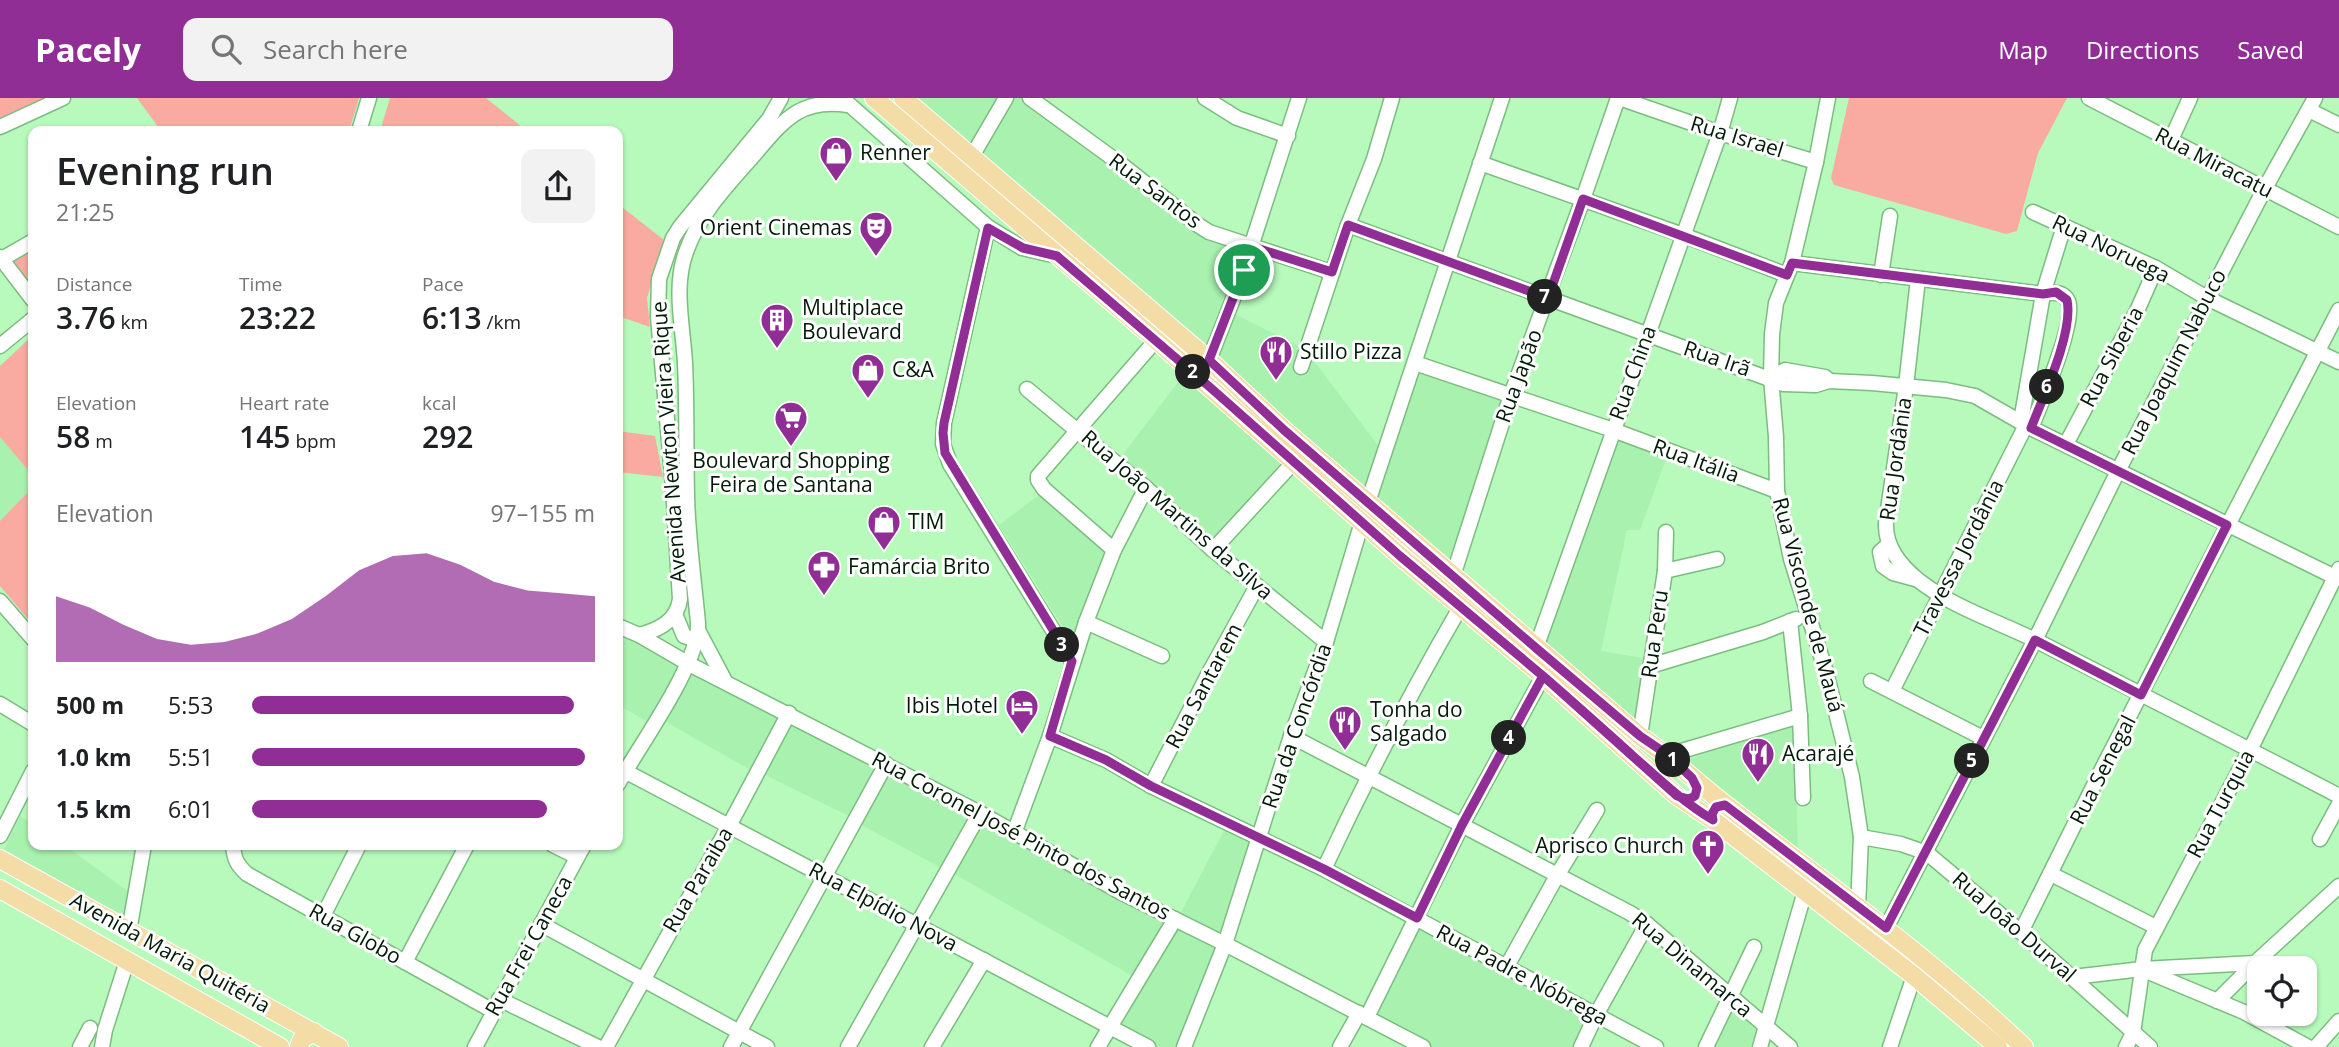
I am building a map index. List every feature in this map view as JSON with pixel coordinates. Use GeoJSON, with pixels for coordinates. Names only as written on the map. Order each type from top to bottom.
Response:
{"type":"FeatureCollection","features":[{"type":"Feature","properties":{"kind":"main road"},"geometry":{"type":"LineString","coordinates":[[874,98],[1156,340],[1293,463],[1543,676],[1677,796],[1713,820],[1914,975],[1998,1047]]}},
{"type":"Feature","properties":{"kind":"main road"},"geometry":{"type":"LineString","coordinates":[[903,98],[1209,360],[1284,430],[1536,648],[1725,805],[1886,928],[2024,1047]]}},
{"type":"Feature","properties":{"kind":"main road"},"geometry":{"type":"LineString","coordinates":[[1677,796],[1689,799],[1695,796],[1697,788],[1692,778]]}},
{"type":"Feature","properties":{"kind":"main road"},"geometry":{"type":"LineString","coordinates":[[1713,820],[1712,814],[1716,807],[1725,805]]}},
{"type":"Feature","properties":{"kind":"main road","name":"Avenida Maria Quitéria"},"geometry":{"type":"LineString","coordinates":[[0,859],[339,1047]]}},
{"type":"Feature","properties":{"kind":"main road","name":"Avenida Maria Quitéria"},"geometry":{"type":"LineString","coordinates":[[0,888],[281,1047]]}},
{"type":"Feature","properties":{"kind":"main road"},"geometry":{"type":"LineString","coordinates":[[299,1047],[302,1039],[314,1032]]}},
{"type":"Feature","properties":{"kind":"street"},"geometry":{"type":"LineString","coordinates":[[0,128],[63,98]]}},
{"type":"Feature","properties":{"kind":"street"},"geometry":{"type":"LineString","coordinates":[[361,126],[369,98]]}},
{"type":"Feature","properties":{"kind":"street","name":"Avenida Newton Vieira Rique"},"geometry":{"type":"LineString","coordinates":[[639,635],[662,627],[675,614],[680,599],[658,317],[659,279],[673,238],[769,119],[781,98]]}},
{"type":"Feature","properties":{"kind":"street"},"geometry":{"type":"LineString","coordinates":[[971,158],[1006,98]]}},
{"type":"Feature","properties":{"kind":"street","name":"Rua Santos"},"geometry":{"type":"LineString","coordinates":[[1030,98],[1198,225],[1250,246],[1332,272]]}},
{"type":"Feature","properties":{"kind":"street"},"geometry":{"type":"LineString","coordinates":[[1205,98],[1237,118],[1287,136]]}},
{"type":"Feature","properties":{"kind":"street"},"geometry":{"type":"LineString","coordinates":[[1209,360],[1239,284],[1299,98]]}},
{"type":"Feature","properties":{"kind":"street"},"geometry":{"type":"LineString","coordinates":[[1301,367],[1348,225],[1374,159],[1392,98]]}},
{"type":"Feature","properties":{"kind":"street"},"geometry":{"type":"LineString","coordinates":[[1368,502],[1502,98]]}},
{"type":"Feature","properties":{"kind":"street","name":"Rua Israel"},"geometry":{"type":"LineString","coordinates":[[1618,98],[1816,162]]}},
{"type":"Feature","properties":{"kind":"street","name":"Rua Japão"},"geometry":{"type":"LineString","coordinates":[[1453,576],[1511,396],[1618,98]]}},
{"type":"Feature","properties":{"kind":"street","name":"Rua China"},"geometry":{"type":"LineString","coordinates":[[1536,648],[1720,133],[1730,98]]}},
{"type":"Feature","properties":{"kind":"street","name":"Rua Visconde de Mauá"},"geometry":{"type":"LineString","coordinates":[[1828,98],[1816,162],[1789,269],[1776,303],[1771,378],[1777,491],[1791,559],[1852,777],[1861,837],[1858,908]]}},
{"type":"Feature","properties":{"kind":"street","name":"Rua Miracatu"},"geometry":{"type":"LineString","coordinates":[[2089,98],[2339,227]]}},
{"type":"Feature","properties":{"kind":"street"},"geometry":{"type":"LineString","coordinates":[[2171,142],[2190,98]]}},
{"type":"Feature","properties":{"kind":"street","name":"Avenida Newton Vieira Rique"},"geometry":{"type":"LineString","coordinates":[[689,664],[698,637],[687,499],[685,367],[680,276],[692,236],[702,216],[777,128],[814,101],[845,102]]}},
{"type":"Feature","properties":{"kind":"street"},"geometry":{"type":"LineString","coordinates":[[845,102],[988,228],[1023,248],[1057,256]]}},
{"type":"Feature","properties":{"kind":"street"},"geometry":{"type":"LineString","coordinates":[[2312,104],[2339,125]]}},
{"type":"Feature","properties":{"kind":"street","name":"Rua Joaquim Nabuco"},"geometry":{"type":"LineString","coordinates":[[1886,928],[1927,853],[2207,298],[2312,104]]}},
{"type":"Feature","properties":{"kind":"street"},"geometry":{"type":"LineString","coordinates":[[1480,163],[1683,235],[1789,269],[1881,275],[2043,294]]}},
{"type":"Feature","properties":{"kind":"street","name":"Rua Noruega"},"geometry":{"type":"LineString","coordinates":[[2033,212],[2156,268],[2207,298],[2339,362]]}},
{"type":"Feature","properties":{"kind":"street"},"geometry":{"type":"LineString","coordinates":[[1881,275],[1890,216]]}},
{"type":"Feature","properties":{"kind":"street","name":"Rua Irã"},"geometry":{"type":"LineString","coordinates":[[1348,225],[1783,384],[1816,385],[1829,381],[1946,390],[1975,396],[2026,425],[2227,525],[2338,575]]}},
{"type":"Feature","properties":{"kind":"street"},"geometry":{"type":"LineString","coordinates":[[2026,425],[2043,294],[2064,226]]}},
{"type":"Feature","properties":{"kind":"street"},"geometry":{"type":"LineString","coordinates":[[988,228],[944,423],[943,444],[950,464],[1072,661]]}},
{"type":"Feature","properties":{"kind":"street"},"geometry":{"type":"LineString","coordinates":[[28,244],[1,258],[28,293]]}},
{"type":"Feature","properties":{"kind":"street","name":"Rua Siberia"},"geometry":{"type":"LineString","coordinates":[[2066,444],[2137,311],[2156,268]]}},
{"type":"Feature","properties":{"kind":"street","name":"Rua Jordânia"},"geometry":{"type":"LineString","coordinates":[[1918,279],[1886,523],[1888,545],[1899,561],[1940,596],[2035,640],[2339,796]]}},
{"type":"Feature","properties":{"kind":"street","name":"Rua Siberia"},"geometry":{"type":"LineString","coordinates":[[2026,425],[2059,352],[2068,315],[2067,300],[2056,292],[2043,294]]}},
{"type":"Feature","properties":{"kind":"street","name":"Rua Senegal"},"geometry":{"type":"LineString","coordinates":[[2021,932],[2339,310]]}},
{"type":"Feature","properties":{"kind":"street"},"geometry":{"type":"LineString","coordinates":[[0,346],[28,324]]}},
{"type":"Feature","properties":{"kind":"street"},"geometry":{"type":"LineString","coordinates":[[1114,551],[1044,489],[1038,480],[1041,471],[1156,340]]}},
{"type":"Feature","properties":{"kind":"street","name":"Rua Itália"},"geometry":{"type":"LineString","coordinates":[[1415,363],[1613,430],[1777,491]]}},
{"type":"Feature","properties":{"kind":"street"},"geometry":{"type":"LineString","coordinates":[[663,368],[685,367]]}},
{"type":"Feature","properties":{"kind":"street","name":"Rua João Martins da Silva"},"geometry":{"type":"LineString","coordinates":[[1027,389],[1079,430],[1213,550],[1326,642]]}},
{"type":"Feature","properties":{"kind":"street","name":"Travessa Jordânia"},"geometry":{"type":"LineString","coordinates":[[1892,691],[2026,425]]}},
{"type":"Feature","properties":{"kind":"street"},"geometry":{"type":"LineString","coordinates":[[1213,550],[1293,463]]}},
{"type":"Feature","properties":{"kind":"street"},"geometry":{"type":"LineString","coordinates":[[1014,833],[1050,736],[1086,622],[1114,551],[1146,488]]}},
{"type":"Feature","properties":{"kind":"street","name":"Rua da Concórdia"},"geometry":{"type":"LineString","coordinates":[[1185,1047],[1225,944],[1291,736],[1326,642],[1362,522]]}},
{"type":"Feature","properties":{"kind":"street","name":"Rua Peru"},"geometry":{"type":"LineString","coordinates":[[1640,736],[1665,571],[1666,533]]}},
{"type":"Feature","properties":{"kind":"street"},"geometry":{"type":"LineString","coordinates":[[1665,571],[1717,559]]}},
{"type":"Feature","properties":{"kind":"street","name":"Rua Turquia"},"geometry":{"type":"LineString","coordinates":[[2126,1047],[2133,1033],[2145,950],[2338,575]]}},
{"type":"Feature","properties":{"kind":"street","name":"Rua Santarem"},"geometry":{"type":"LineString","coordinates":[[1151,786],[1257,586]]}},
{"type":"Feature","properties":{"kind":"street"},"geometry":{"type":"LineString","coordinates":[[0,601],[28,633]]}},
{"type":"Feature","properties":{"kind":"street"},"geometry":{"type":"LineString","coordinates":[[1324,869],[1367,775],[1461,606]]}},
{"type":"Feature","properties":{"kind":"street"},"geometry":{"type":"LineString","coordinates":[[675,614],[684,636],[698,637],[725,681]]}},
{"type":"Feature","properties":{"kind":"street"},"geometry":{"type":"LineString","coordinates":[[1650,666],[1807,615]]}},
{"type":"Feature","properties":{"kind":"street"},"geometry":{"type":"LineString","coordinates":[[1790,621],[1800,716],[1803,798]]}},
{"type":"Feature","properties":{"kind":"street"},"geometry":{"type":"LineString","coordinates":[[1086,622],[1163,656]]}},
{"type":"Feature","properties":{"kind":"street","name":"Rua Coronel José Pinto dos Santos"},"geometry":{"type":"LineString","coordinates":[[623,628],[980,813],[1079,870],[1423,1047]]}},
{"type":"Feature","properties":{"kind":"street"},"geometry":{"type":"LineString","coordinates":[[1795,655],[1817,647]]}},
{"type":"Feature","properties":{"kind":"street"},"geometry":{"type":"LineString","coordinates":[[623,769],[689,664]]}},
{"type":"Feature","properties":{"kind":"street"},"geometry":{"type":"LineString","coordinates":[[1340,1047],[1363,1015],[1417,918],[1462,825],[1543,676]]}},
{"type":"Feature","properties":{"kind":"street"},"geometry":{"type":"LineString","coordinates":[[1871,681],[1983,738]]}},
{"type":"Feature","properties":{"kind":"street"},"geometry":{"type":"LineString","coordinates":[[0,705],[28,721]]}},
{"type":"Feature","properties":{"kind":"street","name":"Rua Paraiba"},"geometry":{"type":"LineString","coordinates":[[607,1046],[789,713]]}},
{"type":"Feature","properties":{"kind":"street"},"geometry":{"type":"LineString","coordinates":[[1668,755],[1800,716]]}},
{"type":"Feature","properties":{"kind":"street","name":"Rua Padre Nóbrega"},"geometry":{"type":"LineString","coordinates":[[1050,736],[1106,760],[1151,786],[1324,869],[1656,1047]]}},
{"type":"Feature","properties":{"kind":"street","name":"Rua Dinamarca"},"geometry":{"type":"LineString","coordinates":[[1291,736],[1614,903],[1647,924],[1790,1047]]}},
{"type":"Feature","properties":{"kind":"street"},"geometry":{"type":"LineString","coordinates":[[731,1047],[886,764]]}},
{"type":"Feature","properties":{"kind":"street","name":"Rua Elpídio Nova"},"geometry":{"type":"LineString","coordinates":[[623,775],[729,826],[1148,1047]]}},
{"type":"Feature","properties":{"kind":"street"},"geometry":{"type":"LineString","coordinates":[[0,836],[28,781]]}},
{"type":"Feature","properties":{"kind":"street"},"geometry":{"type":"LineString","coordinates":[[2320,839],[2339,803]]}},
{"type":"Feature","properties":{"kind":"street"},"geometry":{"type":"LineString","coordinates":[[1507,966],[1597,810]]}},
{"type":"Feature","properties":{"kind":"street"},"geometry":{"type":"LineString","coordinates":[[848,1047],[980,813]]}},
{"type":"Feature","properties":{"kind":"street","name":"Rua João Durval"},"geometry":{"type":"LineString","coordinates":[[1861,837],[1902,844],[1927,853],[2073,977],[2150,1047]]}},
{"type":"Feature","properties":{"kind":"street"},"geometry":{"type":"LineString","coordinates":[[129,931],[143,850]]}},
{"type":"Feature","properties":{"kind":"street","name":"Rua Globo"},"geometry":{"type":"LineString","coordinates":[[233,850],[238,867],[247,874],[405,962],[496,1005],[607,1046]]}},
{"type":"Feature","properties":{"kind":"street"},"geometry":{"type":"LineString","coordinates":[[323,916],[356,850]]}},
{"type":"Feature","properties":{"kind":"street"},"geometry":{"type":"LineString","coordinates":[[405,962],[464,850]]}},
{"type":"Feature","properties":{"kind":"street","name":"Rua Frei Caneca"},"geometry":{"type":"LineString","coordinates":[[475,1047],[580,851]]}},
{"type":"Feature","properties":{"kind":"street"},"geometry":{"type":"LineString","coordinates":[[2051,874],[2156,927]]}},
{"type":"Feature","properties":{"kind":"street"},"geometry":{"type":"LineString","coordinates":[[2263,956],[2339,886]]}},
{"type":"Feature","properties":{"kind":"street"},"geometry":{"type":"LineString","coordinates":[[1760,1047],[1805,891]]}},
{"type":"Feature","properties":{"kind":"street"},"geometry":{"type":"LineString","coordinates":[[1098,1047],[1175,919]]}},
{"type":"Feature","properties":{"kind":"street"},"geometry":{"type":"LineString","coordinates":[[541,924],[767,1047]]}},
{"type":"Feature","properties":{"kind":"street"},"geometry":{"type":"LineString","coordinates":[[1581,1047],[1647,924]]}},
{"type":"Feature","properties":{"kind":"street"},"geometry":{"type":"LineString","coordinates":[[1706,1047],[1754,947]]}},
{"type":"Feature","properties":{"kind":"street"},"geometry":{"type":"LineString","coordinates":[[932,1047],[984,960]]}},
{"type":"Feature","properties":{"kind":"street"},"geometry":{"type":"LineString","coordinates":[[102,1047],[128,961]]}},
{"type":"Feature","properties":{"kind":"street"},"geometry":{"type":"LineString","coordinates":[[2073,977],[2141,969],[2247,963]]}},
{"type":"Feature","properties":{"kind":"street"},"geometry":{"type":"LineString","coordinates":[[2141,969],[2264,1021],[2308,1047]]}},
{"type":"Feature","properties":{"kind":"street"},"geometry":{"type":"LineString","coordinates":[[2217,1001],[2247,971]]}},
{"type":"Feature","properties":{"kind":"street"},"geometry":{"type":"LineString","coordinates":[[1889,1047],[1914,975]]}},
{"type":"Feature","properties":{"kind":"street"},"geometry":{"type":"LineString","coordinates":[[2316,1047],[2339,1021]]}},
{"type":"Feature","properties":{"kind":"street"},"geometry":{"type":"LineString","coordinates":[[80,1047],[90,1028]]}},
{"type":"Feature","properties":{"kind":"shaded area"},"geometry":{"type":"Polygon","coordinates":[[[0,98],[50,98],[0,121],[0,98]]]}},
{"type":"Feature","properties":{"kind":"shaded area"},"geometry":{"type":"Polygon","coordinates":[[[137,98],[359,98],[351,126],[157,126],[137,98]]]}},
{"type":"Feature","properties":{"kind":"shaded area"},"geometry":{"type":"Polygon","coordinates":[[[390,98],[486,98],[521,126],[382,126],[390,98]]]}},
{"type":"Feature","properties":{"kind":"shaded area"},"geometry":{"type":"Polygon","coordinates":[[[909,98],[999,98],[970,150],[909,98]]]}},
{"type":"Feature","properties":{"kind":"shaded area"},"geometry":{"type":"Polygon","coordinates":[[[1009,98],[1025,98],[1202,233],[1247,247],[1208,357],[975,156],[1009,98]]]}},
{"type":"Feature","properties":{"kind":"shaded area"},"geometry":{"type":"Polygon","coordinates":[[[1849,98],[2067,98],[2038,153],[2017,231],[2006,234],[1834,185],[1831,178],[1849,98]]]}},
{"type":"Feature","properties":{"kind":"shaded area"},"geometry":{"type":"Polygon","coordinates":[[[623,208],[664,240],[647,298],[650,327],[623,318],[623,208]]]}},
{"type":"Feature","properties":{"kind":"shaded area"},"geometry":{"type":"Polygon","coordinates":[[[28,252],[28,280],[11,261],[28,252]]]}},
{"type":"Feature","properties":{"kind":"shaded area"},"geometry":{"type":"Polygon","coordinates":[[[1234,314],[1301,347],[1294,372],[1303,377],[1307,352],[1380,448],[1365,490],[1217,359],[1234,314]]]}},
{"type":"Feature","properties":{"kind":"shaded area"},"geometry":{"type":"Polygon","coordinates":[[[28,340],[28,470],[0,437],[0,366],[28,340]]]}},
{"type":"Feature","properties":{"kind":"shaded area"},"geometry":{"type":"Polygon","coordinates":[[[1419,371],[1503,402],[1451,564],[1374,501],[1419,371]]]}},
{"type":"Feature","properties":{"kind":"shaded area"},"geometry":{"type":"Polygon","coordinates":[[[1182,377],[1288,463],[1213,543],[1121,457],[1182,377]]]}},
{"type":"Feature","properties":{"kind":"shaded area"},"geometry":{"type":"Polygon","coordinates":[[[623,432],[655,436],[663,477],[623,473],[623,432]]]}},
{"type":"Feature","properties":{"kind":"shaded area"},"geometry":{"type":"Polygon","coordinates":[[[1614,433],[1667,456],[1640,530],[1627,530],[1601,651],[1643,658],[1637,724],[1544,650],[1545,634],[1614,433]]]}},
{"type":"Feature","properties":{"kind":"shaded area"},"geometry":{"type":"Polygon","coordinates":[[[0,437],[28,470],[28,492],[0,521],[0,437]]]}},
{"type":"Feature","properties":{"kind":"shaded area"},"geometry":{"type":"Polygon","coordinates":[[[28,492],[28,619],[0,586],[0,521],[28,492]]]}},
{"type":"Feature","properties":{"kind":"shaded area"},"geometry":{"type":"Polygon","coordinates":[[[1039,495],[1103,549],[1105,558],[1073,643],[999,525],[1039,495]]]}},
{"type":"Feature","properties":{"kind":"shaded area"},"geometry":{"type":"Polygon","coordinates":[[[623,634],[685,665],[652,724],[623,708],[623,634]]]}},
{"type":"Feature","properties":{"kind":"shaded area"},"geometry":{"type":"Polygon","coordinates":[[[690,668],[784,715],[756,773],[659,718],[690,668]]]}},
{"type":"Feature","properties":{"kind":"shaded area"},"geometry":{"type":"Polygon","coordinates":[[[790,718],[882,765],[855,819],[761,773],[790,718]]]}},
{"type":"Feature","properties":{"kind":"shaded area"},"geometry":{"type":"Polygon","coordinates":[[[1794,724],[1798,849],[1686,760],[1794,724]]]}},
{"type":"Feature","properties":{"kind":"shaded area"},"geometry":{"type":"Polygon","coordinates":[[[887,768],[976,815],[945,870],[858,823],[887,768]]]}},
{"type":"Feature","properties":{"kind":"shaded area"},"geometry":{"type":"Polygon","coordinates":[[[20,816],[28,821],[28,850],[71,850],[129,892],[125,920],[3,851],[20,816]]]}},
{"type":"Feature","properties":{"kind":"shaded area"},"geometry":{"type":"Polygon","coordinates":[[[981,818],[1171,921],[1136,978],[951,872],[981,818]]]}},
{"type":"Feature","properties":{"kind":"shaded area"},"geometry":{"type":"Polygon","coordinates":[[[1227,825],[1256,838],[1223,940],[1178,918],[1227,825]]]}},
{"type":"Feature","properties":{"kind":"shaded area"},"geometry":{"type":"Polygon","coordinates":[[[1176,922],[1222,945],[1181,1047],[1158,1047],[1112,1024],[1176,922]]]}},
{"type":"Feature","properties":{"kind":"shaded area"},"geometry":{"type":"Polygon","coordinates":[[[1419,922],[1591,1017],[1577,1047],[1429,1047],[1370,1017],[1419,922]]]}},
{"type":"Feature","properties":{"kind":"shaded area"},"geometry":{"type":"Polygon","coordinates":[[[1729,1004],[1756,1029],[1751,1047],[1708,1047],[1729,1004]]]}},
{"type":"Feature","properties":{"kind":"place","name":"Renner"},"geometry":{"type":"Point","coordinates":[836,183]}},
{"type":"Feature","properties":{"kind":"place","name":"Orient Cinemas"},"geometry":{"type":"Point","coordinates":[876,258]}},
{"type":"Feature","properties":{"kind":"place","name":"Multiplace Boulevard"},"geometry":{"type":"Point","coordinates":[777,350]}},
{"type":"Feature","properties":{"kind":"place","name":"Stillo Pizza"},"geometry":{"type":"Point","coordinates":[1276,382]}},
{"type":"Feature","properties":{"kind":"place","name":"C&A"},"geometry":{"type":"Point","coordinates":[868,400]}},
{"type":"Feature","properties":{"kind":"place","name":"Boulevard Shopping Feira de Santana"},"geometry":{"type":"Point","coordinates":[791,448]}},
{"type":"Feature","properties":{"kind":"place","name":"TIM"},"geometry":{"type":"Point","coordinates":[884,552]}},
{"type":"Feature","properties":{"kind":"place","name":"Famárcia Brito"},"geometry":{"type":"Point","coordinates":[824,597]}},
{"type":"Feature","properties":{"kind":"place","name":"Ibis Hotel"},"geometry":{"type":"Point","coordinates":[1022,736]}},
{"type":"Feature","properties":{"kind":"place","name":"Tonha do Salgado"},"geometry":{"type":"Point","coordinates":[1345,752]}},
{"type":"Feature","properties":{"kind":"place","name":"Acarajé"},"geometry":{"type":"Point","coordinates":[1758,784]}},
{"type":"Feature","properties":{"kind":"place","name":"Aprisco Church"},"geometry":{"type":"Point","coordinates":[1708,876]}},
{"type":"Feature","properties":{"kind":"route"},"geometry":{"type":"LineString","coordinates":[[1244,270],[1209,360],[1284,430],[1536,648],[1640,736],[1668,755],[1692,778],[1697,788],[1697,794],[1692,799],[1677,796],[1610,736],[1543,676],[1400,556],[1057,256],[1023,248],[988,228],[944,423],[945,453],[1072,661],[1050,736],[1106,760],[1151,786],[1324,869],[1417,918],[1462,825],[1543,676],[1610,736],[1677,796],[1713,820],[1712,814],[1716,807],[1725,805],[1886,928],[2035,640],[2141,695],[2227,525],[2031,428],[2056,365],[2068,315],[2067,300],[2056,292],[2043,294],[1792,263],[1787,275],[1583,199],[1548,298],[1348,225],[1332,272],[1250,246],[1244,270]]}}]}
